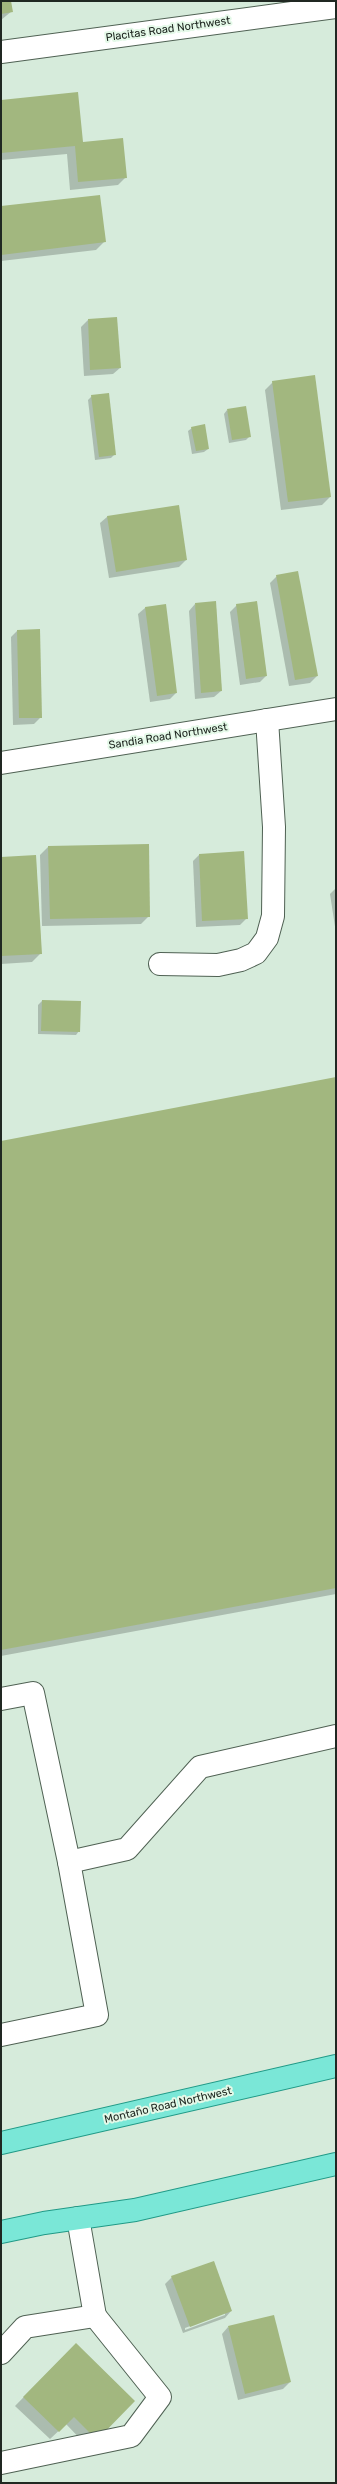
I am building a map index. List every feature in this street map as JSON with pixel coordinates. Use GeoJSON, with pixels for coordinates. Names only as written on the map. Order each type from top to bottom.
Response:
{"type":"FeatureCollection","features":[{"type":"Feature","properties":{"kind":"main road","name":"Montaño Road Northwest"},"geometry":{"type":"LineString","coordinates":[[1,2143],[336,2066]]}},
{"type":"Feature","properties":{"kind":"main road"},"geometry":{"type":"LineString","coordinates":[[1,2232],[78,2218],[136,2210],[336,2164]]}},
{"type":"Feature","properties":{"kind":"street","name":"Placitas Road Northwest"},"geometry":{"type":"LineString","coordinates":[[1,52],[336,7]]}},
{"type":"Feature","properties":{"kind":"street","name":"Sandia Road Northwest"},"geometry":{"type":"LineString","coordinates":[[1,763],[336,709]]}},
{"type":"Feature","properties":{"kind":"street"},"geometry":{"type":"LineString","coordinates":[[160,964],[218,965],[241,960],[256,953],[267,938],[273,916],[274,827],[267,720]]}},
{"type":"Feature","properties":{"kind":"street"},"geometry":{"type":"LineString","coordinates":[[1,1699],[33,1693],[69,1862],[97,2015],[1,2035]]}},
{"type":"Feature","properties":{"kind":"street"},"geometry":{"type":"LineString","coordinates":[[69,1862],[127,1849],[200,1767],[336,1736]]}},
{"type":"Feature","properties":{"kind":"street"},"geometry":{"type":"LineString","coordinates":[[1,2463],[131,2436],[160,2397],[95,2316],[78,2218]]}},
{"type":"Feature","properties":{"kind":"street"},"geometry":{"type":"LineString","coordinates":[[1,2353],[25,2327],[95,2316]]}},
{"type":"Feature","properties":{"kind":"building"},"geometry":{"type":"Polygon","coordinates":[[[1,1],[11,1],[13,12],[1,14],[1,1]]]}},
{"type":"Feature","properties":{"kind":"building"},"geometry":{"type":"Polygon","coordinates":[[[78,92],[83,142],[123,138],[127,178],[78,182],[75,146],[1,153],[1,100],[78,92]]]}},
{"type":"Feature","properties":{"kind":"building"},"geometry":{"type":"Polygon","coordinates":[[[100,195],[106,242],[1,255],[1,206],[100,195]]]}},
{"type":"Feature","properties":{"kind":"building"},"geometry":{"type":"Polygon","coordinates":[[[117,317],[121,368],[90,370],[88,319],[117,317]]]}},
{"type":"Feature","properties":{"kind":"building"},"geometry":{"type":"Polygon","coordinates":[[[315,375],[331,497],[288,502],[272,381],[315,375]]]}},
{"type":"Feature","properties":{"kind":"building"},"geometry":{"type":"Polygon","coordinates":[[[109,393],[116,455],[99,457],[91,395],[109,393]]]}},
{"type":"Feature","properties":{"kind":"building"},"geometry":{"type":"Polygon","coordinates":[[[246,406],[251,437],[232,440],[227,409],[246,406]]]}},
{"type":"Feature","properties":{"kind":"building"},"geometry":{"type":"Polygon","coordinates":[[[205,424],[209,449],[196,451],[191,427],[205,424]]]}},
{"type":"Feature","properties":{"kind":"building"},"geometry":{"type":"Polygon","coordinates":[[[179,505],[187,560],[116,572],[107,516],[179,505]]]}},
{"type":"Feature","properties":{"kind":"building"},"geometry":{"type":"Polygon","coordinates":[[[298,571],[318,676],[295,680],[276,575],[298,571]]]}},
{"type":"Feature","properties":{"kind":"building"},"geometry":{"type":"Polygon","coordinates":[[[216,601],[222,691],[201,693],[195,603],[216,601]]]}},
{"type":"Feature","properties":{"kind":"building"},"geometry":{"type":"Polygon","coordinates":[[[257,601],[267,676],[246,679],[236,604],[257,601]]]}},
{"type":"Feature","properties":{"kind":"building"},"geometry":{"type":"Polygon","coordinates":[[[166,604],[177,693],[157,696],[145,607],[166,604]]]}},
{"type":"Feature","properties":{"kind":"building"},"geometry":{"type":"Polygon","coordinates":[[[40,629],[42,718],[19,718],[17,630],[40,629]]]}},
{"type":"Feature","properties":{"kind":"building"},"geometry":{"type":"Polygon","coordinates":[[[149,844],[150,917],[50,919],[48,846],[149,844]]]}},
{"type":"Feature","properties":{"kind":"building"},"geometry":{"type":"Polygon","coordinates":[[[244,851],[248,919],[202,921],[199,854],[244,851]]]}},
{"type":"Feature","properties":{"kind":"building"},"geometry":{"type":"Polygon","coordinates":[[[36,855],[42,954],[1,956],[1,857],[36,855]]]}},
{"type":"Feature","properties":{"kind":"building"},"geometry":{"type":"Polygon","coordinates":[[[42,1000],[81,1001],[80,1032],[41,1031],[42,1000]]]}},
{"type":"Feature","properties":{"kind":"building"},"geometry":{"type":"Polygon","coordinates":[[[336,1077],[336,1588],[1,1650],[1,1141],[336,1077]]]}},
{"type":"Feature","properties":{"kind":"building"},"geometry":{"type":"Polygon","coordinates":[[[214,2261],[232,2311],[190,2327],[171,2276],[214,2261]]]}},
{"type":"Feature","properties":{"kind":"building"},"geometry":{"type":"Polygon","coordinates":[[[274,2315],[291,2382],[245,2394],[228,2326],[274,2315]]]}},
{"type":"Feature","properties":{"kind":"building"},"geometry":{"type":"Polygon","coordinates":[[[76,2343],[135,2401],[97,2440],[74,2417],[59,2432],[23,2397],[76,2343]]]}}]}
